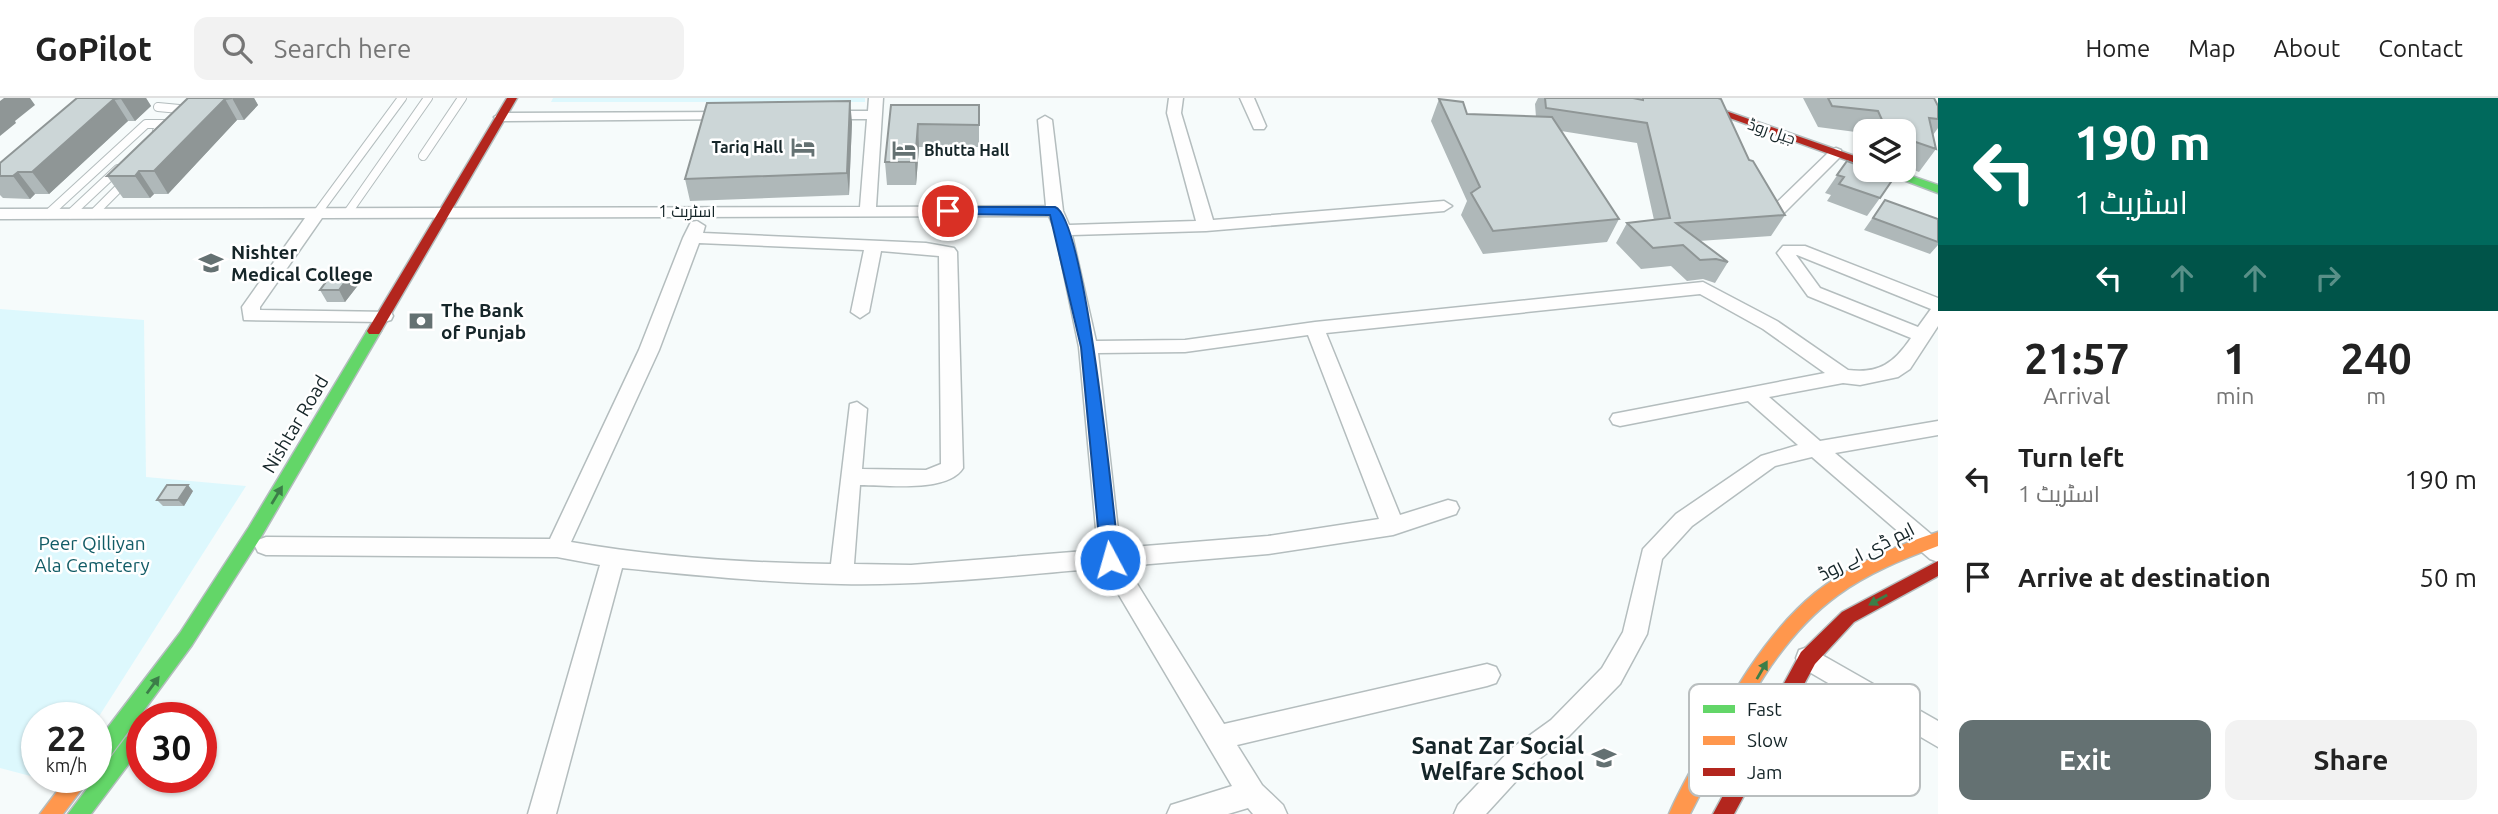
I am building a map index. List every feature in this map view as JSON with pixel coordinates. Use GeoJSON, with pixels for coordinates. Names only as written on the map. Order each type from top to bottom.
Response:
{"type":"FeatureCollection","features":[{"type":"Feature","properties":{"kind":"main road","name":"Nishtar Road"},"geometry":{"type":"LineString","coordinates":[[508,117],[512,98]]}},
{"type":"Feature","properties":{"kind":"main road","name":"Nishtar Road"},"geometry":{"type":"LineString","coordinates":[[112,738],[187,639],[508,117],[526,98]]}},
{"type":"Feature","properties":{"kind":"main road","name":"جیل روڈ"},"geometry":{"type":"LineString","coordinates":[[1679,98],[1853,159]]}},
{"type":"Feature","properties":{"kind":"main road"},"geometry":{"type":"LineString","coordinates":[[1916,181],[1938,189]]}},
{"type":"Feature","properties":{"kind":"main road","name":"Nishtar Road"},"geometry":{"type":"LineString","coordinates":[[263,552],[451,212]]}},
{"type":"Feature","properties":{"kind":"main road","name":"ایم ڈی اے روڈ"},"geometry":{"type":"LineString","coordinates":[[1754,684],[1779,640],[1821,598],[1934,545]]}},
{"type":"Feature","properties":{"kind":"main road"},"geometry":{"type":"LineString","coordinates":[[1794,684],[1808,658],[1847,617],[1938,568]]}},
{"type":"Feature","properties":{"kind":"main road"},"geometry":{"type":"LineString","coordinates":[[78,814],[126,752]]}},
{"type":"Feature","properties":{"kind":"main road"},"geometry":{"type":"LineString","coordinates":[[50,814],[68,793]]}},
{"type":"Feature","properties":{"kind":"main road","name":"ایم ڈی اے روڈ"},"geometry":{"type":"LineString","coordinates":[[1679,814],[1689,796]]}},
{"type":"Feature","properties":{"kind":"main road"},"geometry":{"type":"LineString","coordinates":[[1723,814],[1733,796]]}},
{"type":"Feature","properties":{"kind":"street"},"geometry":{"type":"LineString","coordinates":[[868,211],[876,98]]}},
{"type":"Feature","properties":{"kind":"street"},"geometry":{"type":"LineString","coordinates":[[1176,98],[1174,113],[1206,226]]}},
{"type":"Feature","properties":{"kind":"street"},"geometry":{"type":"LineString","coordinates":[[1247,98],[1259,126]]}},
{"type":"Feature","properties":{"kind":"street"},"geometry":{"type":"LineString","coordinates":[[806,115],[875,115]]}},
{"type":"Feature","properties":{"kind":"street"},"geometry":{"type":"LineString","coordinates":[[508,117],[750,116]]}},
{"type":"Feature","properties":{"kind":"street"},"geometry":{"type":"LineString","coordinates":[[1045,120],[1059,220],[1088,347],[1110,560],[1252,794],[1273,814]]}},
{"type":"Feature","properties":{"kind":"street"},"geometry":{"type":"LineString","coordinates":[[1777,211],[1836,153]]}},
{"type":"Feature","properties":{"kind":"street","name":"اسٹریٹ 1"},"geometry":{"type":"LineString","coordinates":[[0,214],[868,211],[1206,226],[1444,206]]}},
{"type":"Feature","properties":{"kind":"street"},"geometry":{"type":"LineString","coordinates":[[557,548],[628,400],[703,211]]}},
{"type":"Feature","properties":{"kind":"street"},"geometry":{"type":"LineString","coordinates":[[318,212],[251,307],[251,316],[384,316]]}},
{"type":"Feature","properties":{"kind":"street"},"geometry":{"type":"LineString","coordinates":[[691,238],[943,249],[948,253],[954,461],[947,472],[928,478],[850,477]]}},
{"type":"Feature","properties":{"kind":"street"},"geometry":{"type":"LineString","coordinates":[[860,312],[873,246]]}},
{"type":"Feature","properties":{"kind":"street"},"geometry":{"type":"LineString","coordinates":[[1922,336],[1814,292],[1786,253],[1789,250],[1799,250],[1938,305]]}},
{"type":"Feature","properties":{"kind":"street"},"geometry":{"type":"LineString","coordinates":[[1088,347],[1185,346],[1315,328],[1703,288],[1770,325],[1843,376]]}},
{"type":"Feature","properties":{"kind":"street"},"geometry":{"type":"LineString","coordinates":[[1619,419],[1843,376],[1860,378],[1891,372],[1903,364],[1938,312]]}},
{"type":"Feature","properties":{"kind":"street"},"geometry":{"type":"LineString","coordinates":[[1315,328],[1393,526]]}},
{"type":"Feature","properties":{"kind":"street"},"geometry":{"type":"LineString","coordinates":[[1752,394],[1814,449],[1934,545]]}},
{"type":"Feature","properties":{"kind":"street"},"geometry":{"type":"LineString","coordinates":[[841,575],[857,409]]}},
{"type":"Feature","properties":{"kind":"street"},"geometry":{"type":"LineString","coordinates":[[1468,814],[1521,757],[1560,728],[1611,677],[1636,634],[1651,555],[1684,520],[1768,461],[1814,449],[1938,428]]}},
{"type":"Feature","properties":{"kind":"street"},"geometry":{"type":"LineString","coordinates":[[263,552],[557,548],[613,558],[757,572],[911,574],[1110,560],[1268,545],[1393,526],[1448,509]]}},
{"type":"Feature","properties":{"kind":"street"},"geometry":{"type":"LineString","coordinates":[[542,814],[613,558]]}},
{"type":"Feature","properties":{"kind":"street"},"geometry":{"type":"LineString","coordinates":[[1808,658],[1852,684]]}},
{"type":"Feature","properties":{"kind":"street"},"geometry":{"type":"LineString","coordinates":[[1218,737],[1487,676]]}},
{"type":"Feature","properties":{"kind":"street"},"geometry":{"type":"LineString","coordinates":[[1920,724],[1938,735]]}},
{"type":"Feature","properties":{"kind":"street"},"geometry":{"type":"LineString","coordinates":[[1181,814],[1252,794]]}},
{"type":"Feature","properties":{"kind":"lane"},"geometry":{"type":"LineString","coordinates":[[318,212],[402,98]]}},
{"type":"Feature","properties":{"kind":"lane"},"geometry":{"type":"LineString","coordinates":[[349,211],[428,98]]}},
{"type":"Feature","properties":{"kind":"lane"},"geometry":{"type":"LineString","coordinates":[[423,156],[462,98]]}},
{"type":"Feature","properties":{"kind":"lane"},"geometry":{"type":"LineString","coordinates":[[158,107],[187,108],[193,111],[191,117]]}},
{"type":"Feature","properties":{"kind":"lane"},"geometry":{"type":"LineString","coordinates":[[48,214],[146,124],[165,124],[146,142]]}},
{"type":"Feature","properties":{"kind":"lane"},"geometry":{"type":"LineString","coordinates":[[70,214],[127,160]]}},
{"type":"Feature","properties":{"kind":"lane"},"geometry":{"type":"LineString","coordinates":[[93,214],[132,175]]}},
{"type":"Feature","properties":{"kind":"green space"},"geometry":{"type":"Polygon","coordinates":[[[553,98],[865,98],[865,102],[551,102],[553,98]]]}},
{"type":"Feature","properties":{"kind":"green space","name":"Peer Qilliyan Ala Cemetery"},"geometry":{"type":"Polygon","coordinates":[[[0,309],[144,320],[146,477],[246,486],[108,702],[21,702],[21,774],[0,768],[0,309]]]}},
{"type":"Feature","properties":{"kind":"building"},"geometry":{"type":"Polygon","coordinates":[[[77,98],[122,98],[114,99],[32,172],[0,176],[0,163],[77,98]]]}},
{"type":"Feature","properties":{"kind":"building"},"geometry":{"type":"Polygon","coordinates":[[[188,98],[232,98],[225,99],[154,171],[139,171],[135,176],[107,176],[188,98]]]}},
{"type":"Feature","properties":{"kind":"building"},"geometry":{"type":"Polygon","coordinates":[[[1545,98],[1721,99],[1749,160],[1753,161],[1785,215],[1676,223],[1728,262],[1716,259],[1700,260],[1683,245],[1653,248],[1627,223],[1670,218],[1647,123],[1546,108],[1545,98]]]}},
{"type":"Feature","properties":{"kind":"building"},"geometry":{"type":"Polygon","coordinates":[[[1828,98],[1934,98],[1938,106],[1938,119],[1929,118],[1936,149],[1916,142],[1916,119],[1882,119],[1878,111],[1832,106],[1828,98]]]}},
{"type":"Feature","properties":{"kind":"building"},"geometry":{"type":"Polygon","coordinates":[[[1439,99],[1463,102],[1467,114],[1552,117],[1619,219],[1493,231],[1471,193],[1480,187],[1439,99]]]}},
{"type":"Feature","properties":{"kind":"building"},"geometry":{"type":"Polygon","coordinates":[[[850,101],[847,173],[685,179],[707,103],[850,101]]]}},
{"type":"Feature","properties":{"kind":"building"},"geometry":{"type":"Polygon","coordinates":[[[891,105],[979,105],[979,125],[918,124],[915,162],[885,162],[891,105]]]}},
{"type":"Feature","properties":{"kind":"building"},"geometry":{"type":"Polygon","coordinates":[[[1847,161],[1853,163],[1853,182],[1891,182],[1880,198],[1839,184],[1844,177],[1837,175],[1847,161]]]}},
{"type":"Feature","properties":{"kind":"building"},"geometry":{"type":"Polygon","coordinates":[[[1885,200],[1938,219],[1938,242],[1873,218],[1885,200]]]}},
{"type":"Feature","properties":{"kind":"building"},"geometry":{"type":"Polygon","coordinates":[[[334,271],[352,272],[339,290],[320,290],[334,271]]]}},
{"type":"Feature","properties":{"kind":"building"},"geometry":{"type":"Polygon","coordinates":[[[167,485],[188,485],[178,500],[157,500],[167,485]]]}},
{"type":"Feature","properties":{"kind":"traffic: fast"},"geometry":{"type":"LineString","coordinates":[[1916,181],[1938,189]]}},
{"type":"Feature","properties":{"kind":"traffic: fast"},"geometry":{"type":"LineString","coordinates":[[112,738],[186,639],[255,532],[374,331]]}},
{"type":"Feature","properties":{"kind":"traffic: fast"},"geometry":{"type":"LineString","coordinates":[[78,814],[126,752]]}},
{"type":"Feature","properties":{"kind":"traffic: slow"},"geometry":{"type":"LineString","coordinates":[[1750,684],[1796,622],[1819,600],[1861,572],[1938,539]]}},
{"type":"Feature","properties":{"kind":"traffic: slow"},"geometry":{"type":"LineString","coordinates":[[50,814],[68,793]]}},
{"type":"Feature","properties":{"kind":"traffic: slow"},"geometry":{"type":"LineString","coordinates":[[1679,814],[1689,795]]}},
{"type":"Feature","properties":{"kind":"traffic: jam"},"geometry":{"type":"LineString","coordinates":[[374,331],[512,98]]}},
{"type":"Feature","properties":{"kind":"traffic: jam"},"geometry":{"type":"LineString","coordinates":[[1679,98],[1853,159]]}},
{"type":"Feature","properties":{"kind":"traffic: jam"},"geometry":{"type":"LineString","coordinates":[[1794,684],[1808,658],[1848,617],[1938,568]]}},
{"type":"Feature","properties":{"kind":"traffic: jam"},"geometry":{"type":"LineString","coordinates":[[1723,814],[1733,796]]}},
{"type":"Feature","properties":{"kind":"place","name":"Tariq Hall"},"geometry":{"type":"Point","coordinates":[803,147]}},
{"type":"Feature","properties":{"kind":"place","name":"Bhutta Hall"},"geometry":{"type":"Point","coordinates":[904,150]}},
{"type":"Feature","properties":{"kind":"place","name":"Nishter Medical College"},"geometry":{"type":"Point","coordinates":[211,263]}},
{"type":"Feature","properties":{"kind":"place","name":"The Bank of Punjab"},"geometry":{"type":"Point","coordinates":[421,321]}},
{"type":"Feature","properties":{"kind":"place","name":"Sanat Zar Social Welfare School"},"geometry":{"type":"Point","coordinates":[1604,758]}},
{"type":"Feature","properties":{"kind":"route"},"geometry":{"type":"LineString","coordinates":[[948,211],[1055,211],[1063,230],[1088,347],[1110,560]]}}]}
